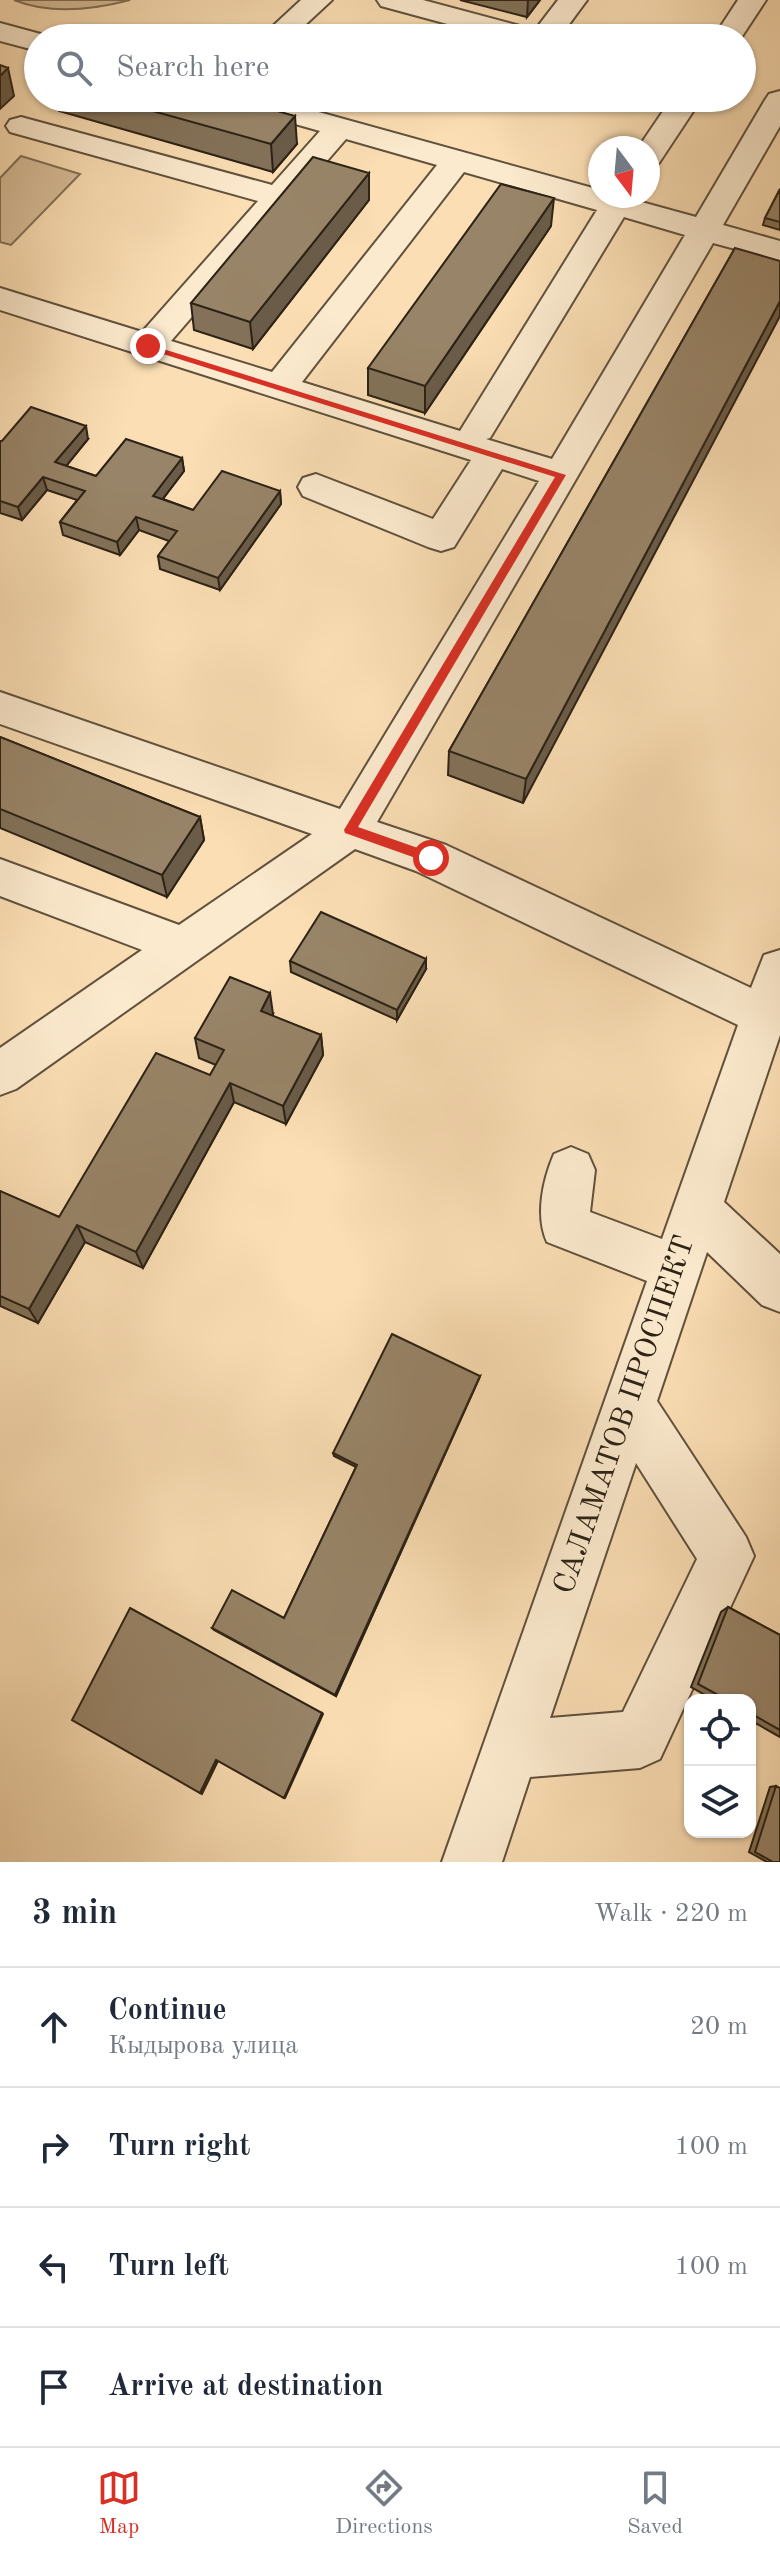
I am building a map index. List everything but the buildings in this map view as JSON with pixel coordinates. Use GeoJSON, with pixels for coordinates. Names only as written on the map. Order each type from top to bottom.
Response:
{"type":"FeatureCollection","features":[{"type":"Feature","properties":{"kind":"street"},"geometry":{"type":"LineString","coordinates":[[290,24],[318,0]]}},
{"type":"Feature","properties":{"kind":"street"},"geometry":{"type":"LineString","coordinates":[[391,0],[480,24]]}},
{"type":"Feature","properties":{"kind":"street"},"geometry":{"type":"LineString","coordinates":[[555,24],[573,0]]}},
{"type":"Feature","properties":{"kind":"street"},"geometry":{"type":"LineString","coordinates":[[736,24],[752,0]]}},
{"type":"Feature","properties":{"kind":"street"},"geometry":{"type":"LineString","coordinates":[[0,32],[24,38]]}},
{"type":"Feature","properties":{"kind":"street"},"geometry":{"type":"LineString","coordinates":[[0,1074],[350,830],[780,100]]}},
{"type":"Feature","properties":{"kind":"street"},"geometry":{"type":"LineString","coordinates":[[286,112],[588,193]]}},
{"type":"Feature","properties":{"kind":"street"},"geometry":{"type":"LineString","coordinates":[[660,138],[678,112]]}},
{"type":"Feature","properties":{"kind":"street"},"geometry":{"type":"LineString","coordinates":[[20,127],[279,197]]}},
{"type":"Feature","properties":{"kind":"street"},"geometry":{"type":"LineString","coordinates":[[148,346],[340,127]]}},
{"type":"Feature","properties":{"kind":"street"},"geometry":{"type":"LineString","coordinates":[[279,387],[457,160]]}},
{"type":"Feature","properties":{"kind":"street"},"geometry":{"type":"LineString","coordinates":[[316,487],[441,537],[485,441],[614,208]]}},
{"type":"Feature","properties":{"kind":"street"},"geometry":{"type":"LineString","coordinates":[[641,208],[703,230],[780,251]]}},
{"type":"Feature","properties":{"kind":"street"},"geometry":{"type":"LineString","coordinates":[[0,299],[279,387],[485,441],[561,475]]}},
{"type":"Feature","properties":{"kind":"street"},"geometry":{"type":"LineString","coordinates":[[0,708],[431,858],[771,992]]}},
{"type":"Feature","properties":{"kind":"street"},"geometry":{"type":"LineString","coordinates":[[0,877],[183,946]]}},
{"type":"Feature","properties":{"kind":"street","name":"САЛАМАТОВ ПРОСПЕКТ"},"geometry":{"type":"LineString","coordinates":[[472,1862],[771,992]]}},
{"type":"Feature","properties":{"kind":"street"},"geometry":{"type":"LineString","coordinates":[[571,1170],[564,1225],[675,1268]]}},
{"type":"Feature","properties":{"kind":"street"},"geometry":{"type":"LineString","coordinates":[[696,1208],[780,1288]]}},
{"type":"Feature","properties":{"kind":"street"},"geometry":{"type":"LineString","coordinates":[[510,1750],[640,1739],[727,1556],[629,1404]]}},
{"type":"Feature","properties":{"kind":"shaded area"},"geometry":{"type":"Polygon","coordinates":[[[14,0],[130,0],[101,6],[57,9],[14,0]]]}},
{"type":"Feature","properties":{"kind":"shaded area"},"geometry":{"type":"Polygon","coordinates":[[[21,156],[80,174],[11,245],[0,242],[0,178],[21,156]]]}},
{"type":"Feature","properties":{"kind":"route"},"geometry":{"type":"LineString","coordinates":[[148,346],[561,475],[350,830],[431,858]]}}]}
